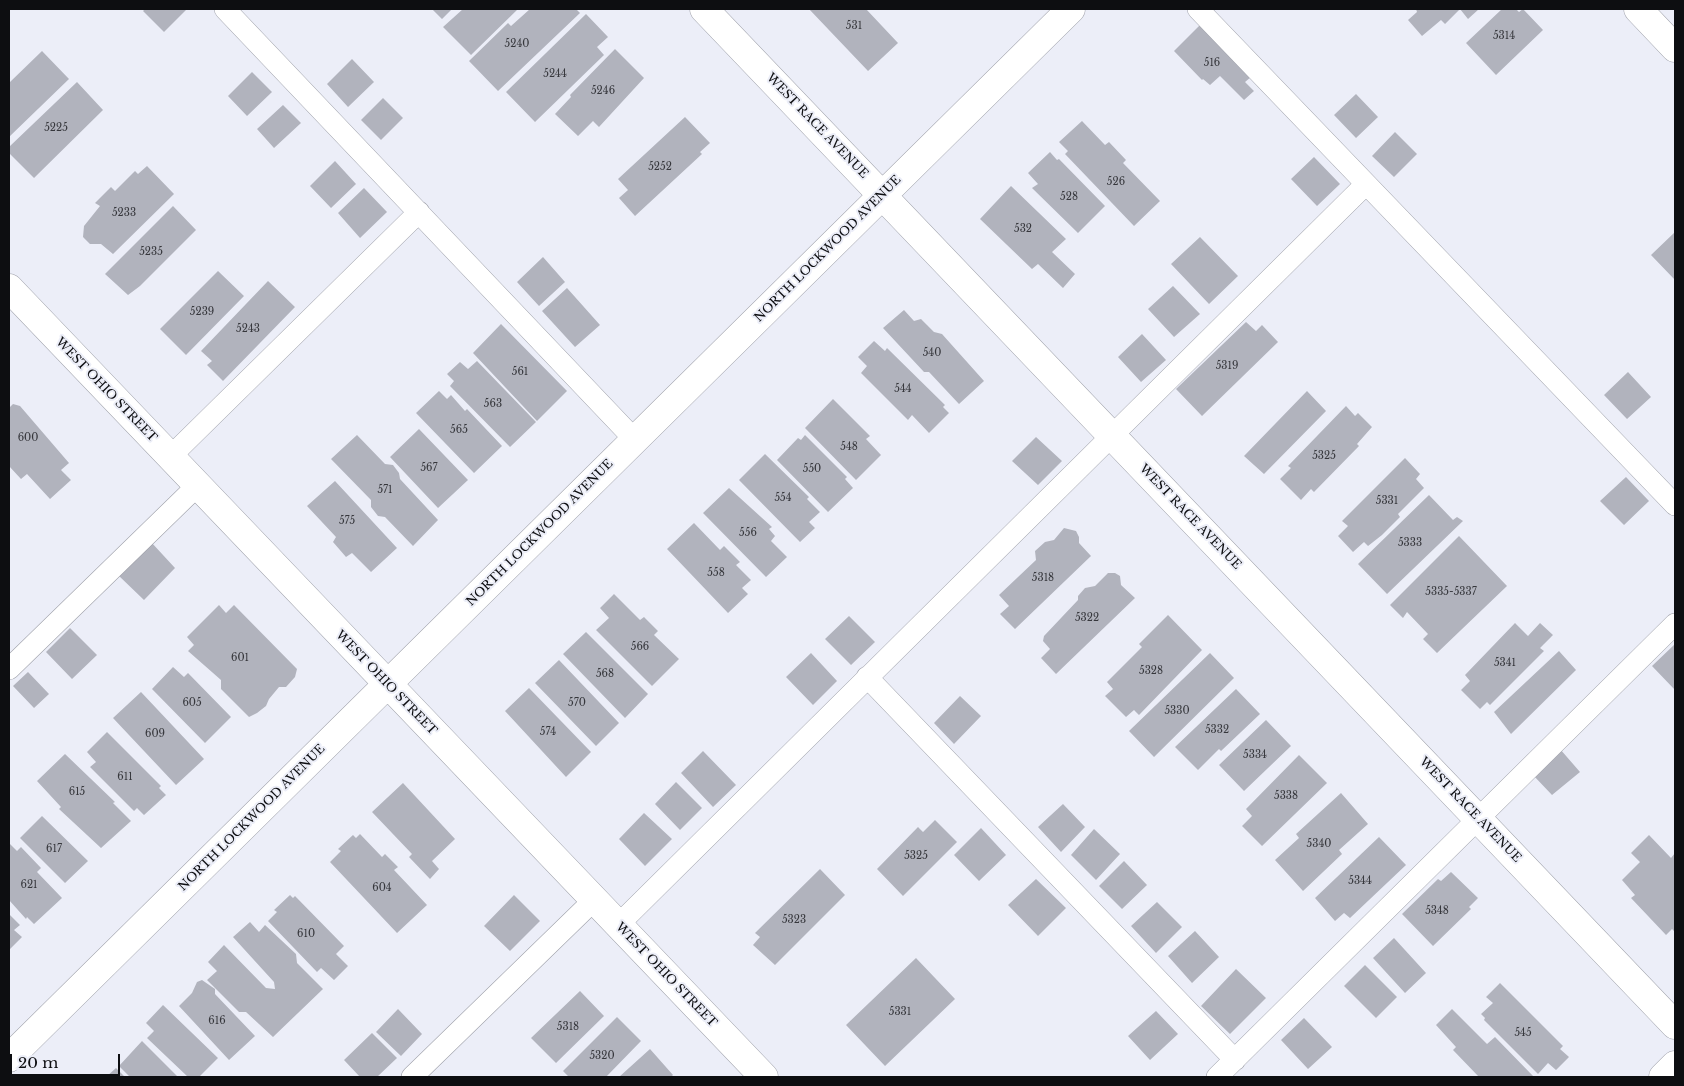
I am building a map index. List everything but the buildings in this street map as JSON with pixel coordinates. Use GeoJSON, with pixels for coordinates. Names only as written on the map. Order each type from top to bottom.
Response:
{"type":"FeatureCollection","features":[{"type":"Feature","properties":{"kind":"street","name":"WEST RACE AVENUE"},"geometry":{"type":"LineString","coordinates":[[704,9],[1675,1025]]}},
{"type":"Feature","properties":{"kind":"street","name":"NORTH LOCKWOOD AVENUE"},"geometry":{"type":"LineString","coordinates":[[9,1058],[1071,9]]}},
{"type":"Feature","properties":{"kind":"street"},"geometry":{"type":"LineString","coordinates":[[1638,9],[1675,48]]}},
{"type":"Feature","properties":{"kind":"street","name":"WEST OHIO STREET"},"geometry":{"type":"LineString","coordinates":[[9,288],[764,1077]]}},
{"type":"Feature","properties":{"kind":"street"},"geometry":{"type":"LineString","coordinates":[[1663,1077],[1675,1065]]}},
{"type":"Feature","properties":{"kind":"lane"},"geometry":{"type":"LineString","coordinates":[[225,9],[635,440]]}},
{"type":"Feature","properties":{"kind":"lane"},"geometry":{"type":"LineString","coordinates":[[1198,9],[1675,505]]}},
{"type":"Feature","properties":{"kind":"lane"},"geometry":{"type":"LineString","coordinates":[[618,925],[1366,184]]}},
{"type":"Feature","properties":{"kind":"lane"},"geometry":{"type":"LineString","coordinates":[[170,457],[419,212]]}},
{"type":"Feature","properties":{"kind":"lane"},"geometry":{"type":"LineString","coordinates":[[9,670],[198,485]]}},
{"type":"Feature","properties":{"kind":"lane"},"geometry":{"type":"LineString","coordinates":[[1218,1077],[1675,624]]}},
{"type":"Feature","properties":{"kind":"lane"},"geometry":{"type":"LineString","coordinates":[[867,677],[1235,1060]]}},
{"type":"Feature","properties":{"kind":"lane"},"geometry":{"type":"LineString","coordinates":[[412,1077],[594,900]]}}]}
